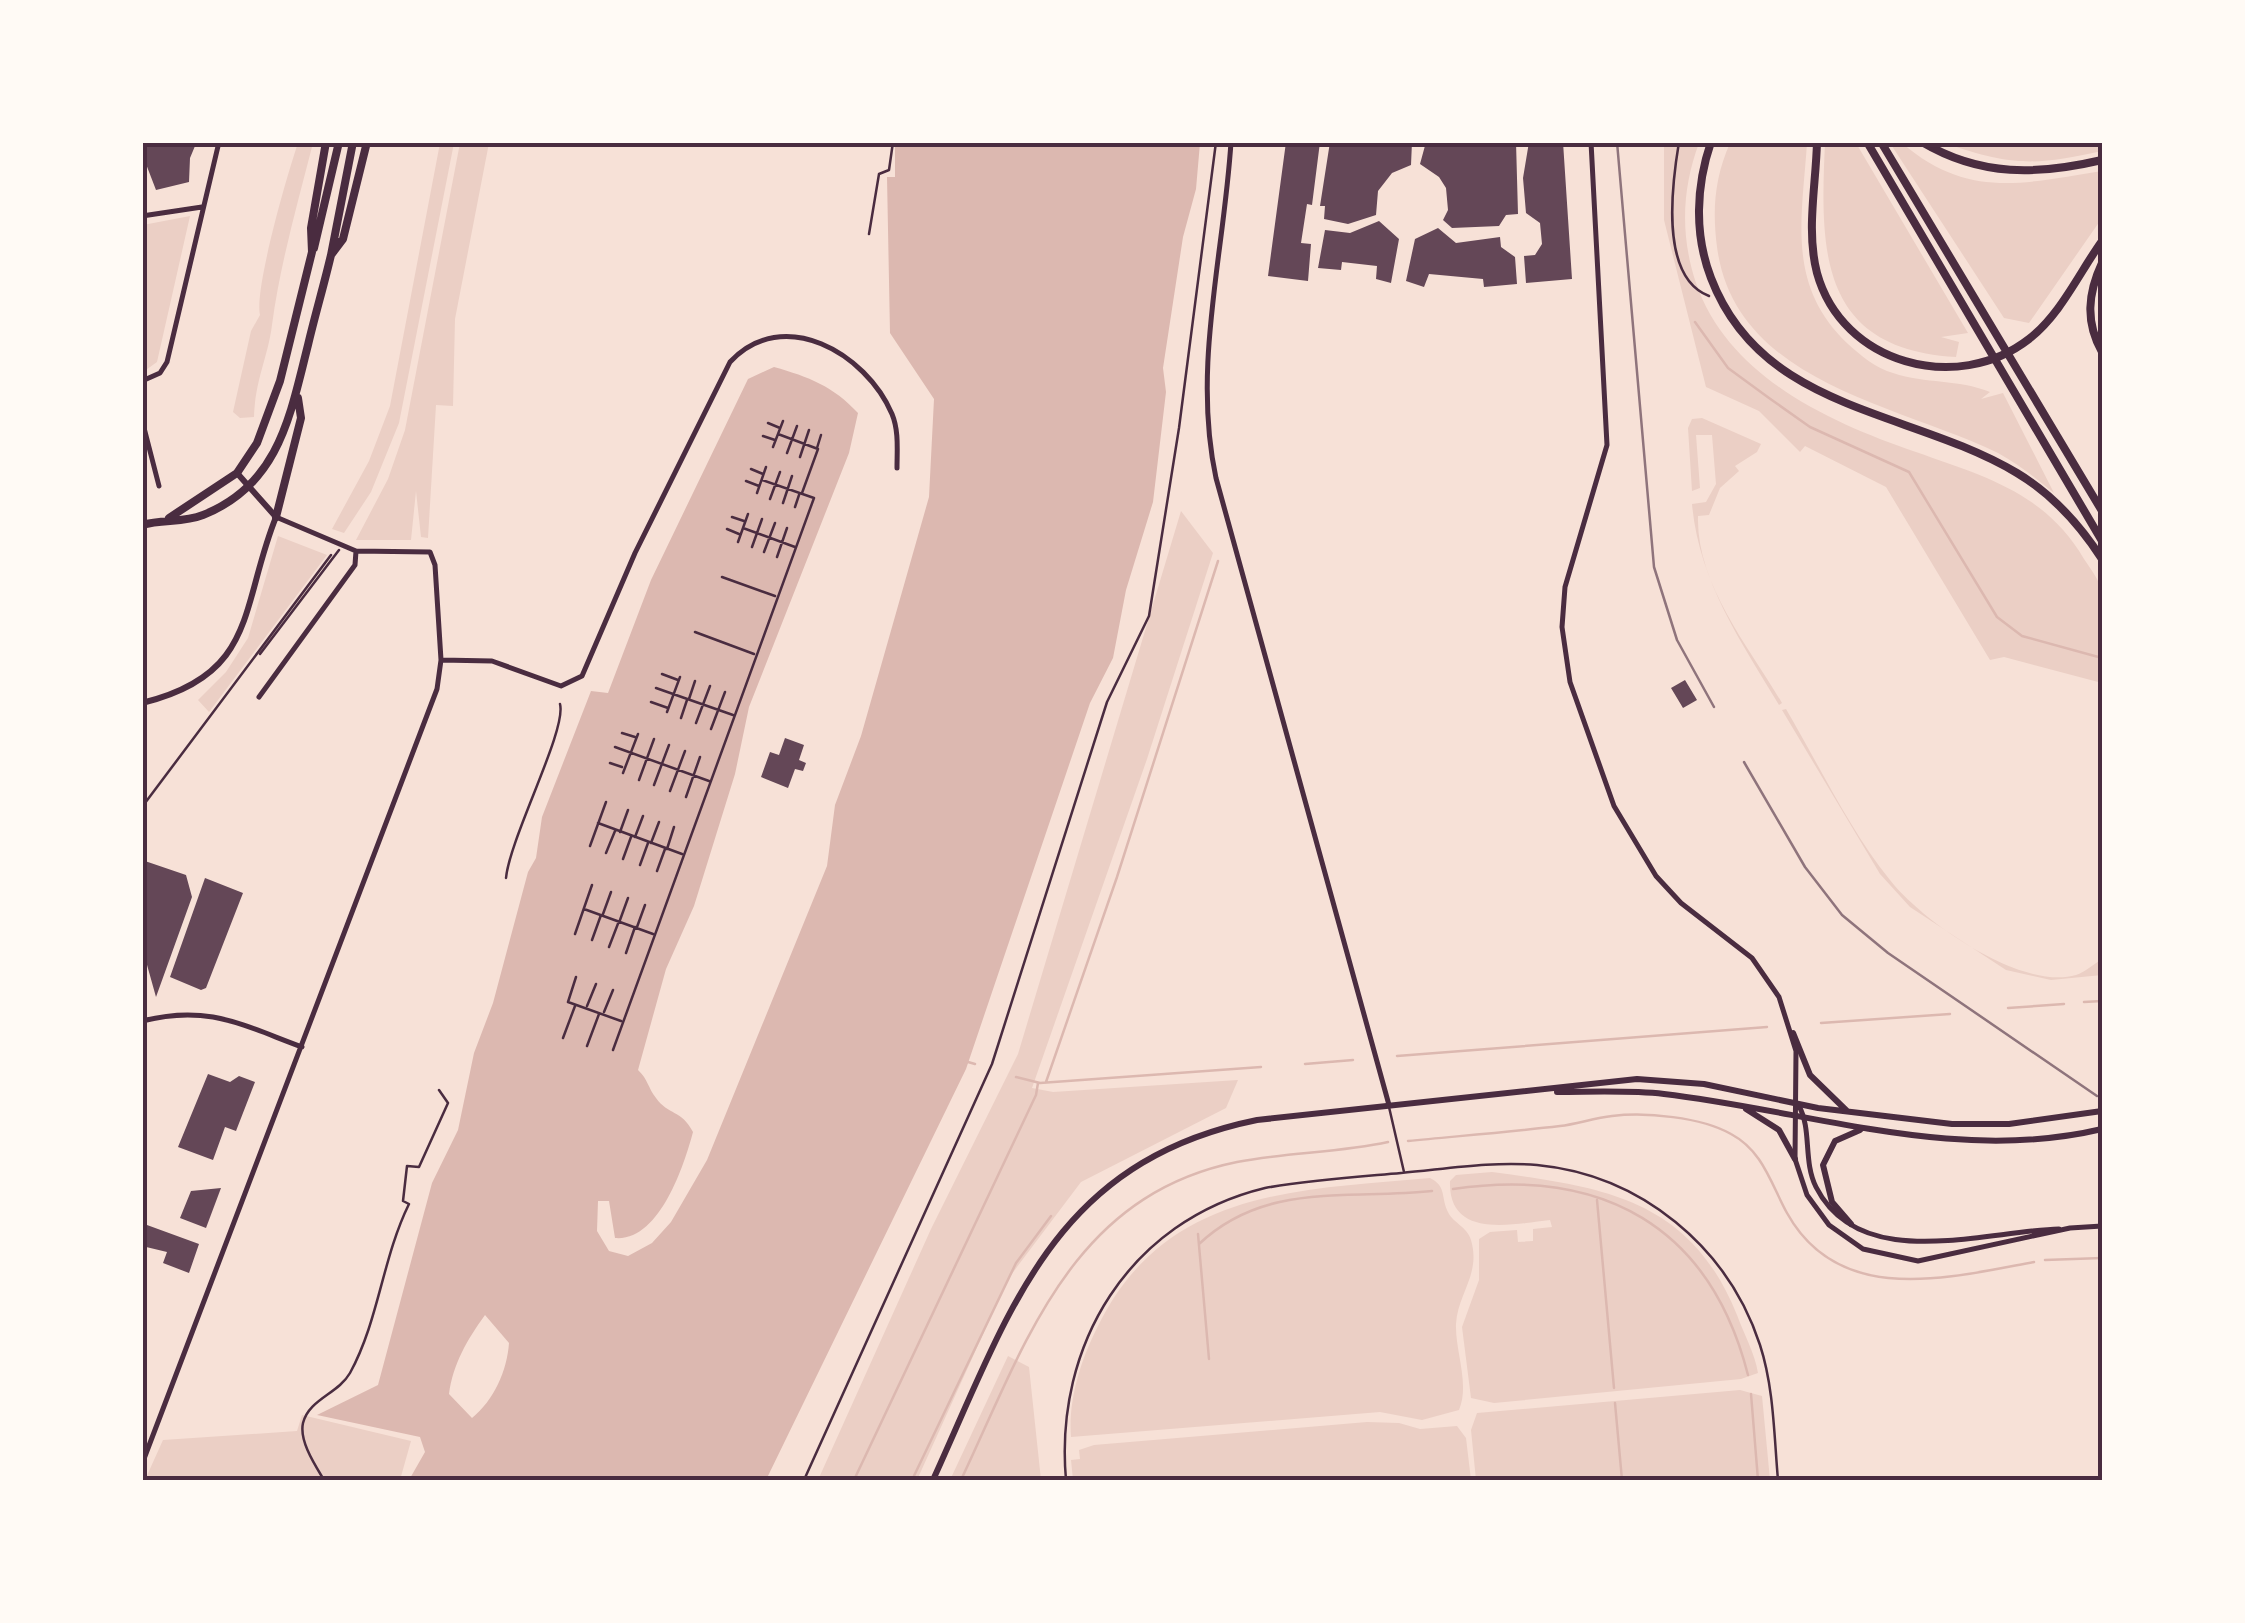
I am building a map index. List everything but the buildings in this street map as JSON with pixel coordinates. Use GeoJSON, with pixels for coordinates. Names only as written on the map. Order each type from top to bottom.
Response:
{"type":"FeatureCollection","features":[{"type":"Feature","properties":{"kind":"main road"},"geometry":{"type":"LineString","coordinates":[[312,252],[311,228],[326,142]]}},
{"type":"Feature","properties":{"kind":"main road"},"geometry":{"type":"LineString","coordinates":[[142,525],[169,518],[237,473],[270,414],[339,142]]}},
{"type":"Feature","properties":{"kind":"main road"},"geometry":{"type":"LineString","coordinates":[[169,518],[184,522],[206,514],[249,486],[276,454],[297,393],[331,255],[353,142]]}},
{"type":"Feature","properties":{"kind":"main road"},"geometry":{"type":"LineString","coordinates":[[331,255],[343,239],[367,142]]}},
{"type":"Feature","properties":{"kind":"main road"},"geometry":{"type":"LineString","coordinates":[[1711,142],[1700,190],[1700,230],[1717,292],[1747,338],[1788,374],[1839,402],[1978,454],[2020,475],[2066,512],[2102,560]]}},
{"type":"Feature","properties":{"kind":"main road"},"geometry":{"type":"LineString","coordinates":[[1817,142],[1813,246],[1820,280],[1831,305],[1856,334],[1885,354],[1919,365],[1971,366],[2029,339],[2051,316],[2102,241]]}},
{"type":"Feature","properties":{"kind":"main road"},"geometry":{"type":"LineString","coordinates":[[1867,142],[2102,540]]}},
{"type":"Feature","properties":{"kind":"main road"},"geometry":{"type":"LineString","coordinates":[[1880,142],[2102,511]]}},
{"type":"Feature","properties":{"kind":"main road"},"geometry":{"type":"LineString","coordinates":[[1922,142],[1965,163],[2001,171],[2051,170],[2102,160]]}},
{"type":"Feature","properties":{"kind":"main road"},"geometry":{"type":"LineString","coordinates":[[2102,263],[2090,304],[2093,333],[2102,352]]}},
{"type":"Feature","properties":{"kind":"main road"},"geometry":{"type":"LineString","coordinates":[[276,516],[301,418],[297,393]]}},
{"type":"Feature","properties":{"kind":"street"},"geometry":{"type":"LineString","coordinates":[[142,381],[160,373],[167,362],[219,142]]}},
{"type":"Feature","properties":{"kind":"street"},"geometry":{"type":"LineString","coordinates":[[1232,142],[1205,374],[1208,438],[1389,1105]]}},
{"type":"Feature","properties":{"kind":"street"},"geometry":{"type":"LineString","coordinates":[[1590,142],[1607,445],[1564,587],[1566,668],[1601,773],[1640,853],[1682,903],[1752,958],[1779,997],[1815,1082],[1848,1112]]}},
{"type":"Feature","properties":{"kind":"street"},"geometry":{"type":"LineString","coordinates":[[142,216],[202,206]]}},
{"type":"Feature","properties":{"kind":"street"},"geometry":{"type":"LineString","coordinates":[[441,660],[492,661],[561,686],[582,676],[634,552],[730,362],[744,347],[792,336],[828,345],[865,370],[893,417],[896,468]]}},
{"type":"Feature","properties":{"kind":"street"},"geometry":{"type":"LineString","coordinates":[[142,420],[159,486]]}},
{"type":"Feature","properties":{"kind":"street"},"geometry":{"type":"LineString","coordinates":[[143,1460],[402,788],[437,689],[441,660],[432,554],[424,550],[356,551],[276,516],[237,473]]}},
{"type":"Feature","properties":{"kind":"street"},"geometry":{"type":"LineString","coordinates":[[142,702],[192,687],[219,665],[249,611],[276,516]]}},
{"type":"Feature","properties":{"kind":"street"},"geometry":{"type":"LineString","coordinates":[[259,697],[355,566],[356,551]]}},
{"type":"Feature","properties":{"kind":"street"},"geometry":{"type":"LineString","coordinates":[[142,1021],[186,1011],[210,1014],[302,1047]]}},
{"type":"Feature","properties":{"kind":"street"},"geometry":{"type":"LineString","coordinates":[[1793,1033],[1795,1158]]}},
{"type":"Feature","properties":{"kind":"street"},"geometry":{"type":"LineString","coordinates":[[933,1480],[1016,1300],[1061,1230],[1106,1186],[1162,1150],[1213,1130],[1257,1120],[1637,1080],[1704,1084],[1848,1112],[1980,1125],[2048,1121],[2102,1111]]}},
{"type":"Feature","properties":{"kind":"street"},"geometry":{"type":"LineString","coordinates":[[1526,1093],[1633,1092],[1721,1102],[1871,1129],[1988,1141],[2064,1138],[2102,1129]]}},
{"type":"Feature","properties":{"kind":"street"},"geometry":{"type":"LineString","coordinates":[[1721,1102],[1757,1114],[1774,1125],[1795,1158],[1807,1194],[1829,1225],[1854,1245],[1884,1257],[1930,1260],[2070,1228]]}},
{"type":"Feature","properties":{"kind":"street"},"geometry":{"type":"LineString","coordinates":[[1797,1103],[1805,1118],[1812,1177],[1828,1206],[1852,1224],[1887,1239],[1909,1242],[2102,1226]]}},
{"type":"Feature","properties":{"kind":"street"},"geometry":{"type":"LineString","coordinates":[[1852,1224],[1832,1202],[1823,1165],[1835,1141],[1871,1129]]}},
{"type":"Feature","properties":{"kind":"lane"},"geometry":{"type":"LineString","coordinates":[[896,468],[896,477]]}},
{"type":"Feature","properties":{"kind":"lane"},"geometry":{"type":"LineString","coordinates":[[1389,1105],[1404,1173]]}},
{"type":"Feature","properties":{"kind":"lane"},"geometry":{"type":"LineString","coordinates":[[1066,1480],[1064,1418],[1076,1360],[1104,1301],[1140,1256],[1193,1216],[1245,1193],[1504,1164],[1556,1168],[1617,1186],[1680,1224],[1726,1276],[1754,1328],[1769,1382],[1778,1480]]}},
{"type":"Feature","properties":{"kind":"path"},"geometry":{"type":"LineString","coordinates":[[869,234],[879,174],[889,170],[894,142]]}},
{"type":"Feature","properties":{"kind":"path"},"geometry":{"type":"LineString","coordinates":[[804,1480],[992,1064],[1107,702],[1148,616],[1179,428],[1216,142]]}},
{"type":"Feature","properties":{"kind":"path"},"geometry":{"type":"LineString","coordinates":[[1679,142],[1671,198],[1683,275],[1703,295],[1717,292]]}},
{"type":"Feature","properties":{"kind":"path"},"geometry":{"type":"LineString","coordinates":[[773,447],[783,421]]}},
{"type":"Feature","properties":{"kind":"path"},"geometry":{"type":"LineString","coordinates":[[768,423],[780,428]]}},
{"type":"Feature","properties":{"kind":"path"},"geometry":{"type":"LineString","coordinates":[[787,453],[797,426]]}},
{"type":"Feature","properties":{"kind":"path"},"geometry":{"type":"LineString","coordinates":[[800,457],[810,430]]}},
{"type":"Feature","properties":{"kind":"path"},"geometry":{"type":"LineString","coordinates":[[778,434],[817,448]]}},
{"type":"Feature","properties":{"kind":"path"},"geometry":{"type":"LineString","coordinates":[[795,508],[822,435]]}},
{"type":"Feature","properties":{"kind":"path"},"geometry":{"type":"LineString","coordinates":[[763,436],[776,440]]}},
{"type":"Feature","properties":{"kind":"path"},"geometry":{"type":"LineString","coordinates":[[756,493],[766,467]]}},
{"type":"Feature","properties":{"kind":"path"},"geometry":{"type":"LineString","coordinates":[[751,469],[764,474]]}},
{"type":"Feature","properties":{"kind":"path"},"geometry":{"type":"LineString","coordinates":[[770,498],[780,472]]}},
{"type":"Feature","properties":{"kind":"path"},"geometry":{"type":"LineString","coordinates":[[783,503],[792,476]]}},
{"type":"Feature","properties":{"kind":"path"},"geometry":{"type":"LineString","coordinates":[[612,1050],[814,498],[762,480]]}},
{"type":"Feature","properties":{"kind":"path"},"geometry":{"type":"LineString","coordinates":[[746,481],[759,486]]}},
{"type":"Feature","properties":{"kind":"path"},"geometry":{"type":"LineString","coordinates":[[738,542],[748,514]]}},
{"type":"Feature","properties":{"kind":"path"},"geometry":{"type":"LineString","coordinates":[[732,516],[746,522]]}},
{"type":"Feature","properties":{"kind":"path"},"geometry":{"type":"LineString","coordinates":[[752,547],[762,519]]}},
{"type":"Feature","properties":{"kind":"path"},"geometry":{"type":"LineString","coordinates":[[764,552],[775,524]]}},
{"type":"Feature","properties":{"kind":"path"},"geometry":{"type":"LineString","coordinates":[[743,528],[796,548]]}},
{"type":"Feature","properties":{"kind":"path"},"geometry":{"type":"LineString","coordinates":[[778,556],[788,528]]}},
{"type":"Feature","properties":{"kind":"path"},"geometry":{"type":"LineString","coordinates":[[726,529],[741,534]]}},
{"type":"Feature","properties":{"kind":"path"},"geometry":{"type":"LineString","coordinates":[[142,807],[333,556]]}},
{"type":"Feature","properties":{"kind":"path"},"geometry":{"type":"LineString","coordinates":[[722,577],[776,597]]}},
{"type":"Feature","properties":{"kind":"path"},"geometry":{"type":"LineString","coordinates":[[695,632],[756,654]]}},
{"type":"Feature","properties":{"kind":"path"},"geometry":{"type":"LineString","coordinates":[[651,702],[668,710],[679,679],[662,674]]}},
{"type":"Feature","properties":{"kind":"path"},"geometry":{"type":"LineString","coordinates":[[681,718],[695,682]]}},
{"type":"Feature","properties":{"kind":"path"},"geometry":{"type":"LineString","coordinates":[[696,723],[710,686]]}},
{"type":"Feature","properties":{"kind":"path"},"geometry":{"type":"LineString","coordinates":[[656,688],[735,716]]}},
{"type":"Feature","properties":{"kind":"path"},"geometry":{"type":"LineString","coordinates":[[712,729],[725,692]]}},
{"type":"Feature","properties":{"kind":"path"},"geometry":{"type":"LineString","coordinates":[[506,878],[537,779],[564,716],[560,704]]}},
{"type":"Feature","properties":{"kind":"path"},"geometry":{"type":"LineString","coordinates":[[610,762],[624,771],[637,736],[622,733]]}},
{"type":"Feature","properties":{"kind":"path"},"geometry":{"type":"LineString","coordinates":[[639,780],[654,739]]}},
{"type":"Feature","properties":{"kind":"path"},"geometry":{"type":"LineString","coordinates":[[654,785],[670,745]]}},
{"type":"Feature","properties":{"kind":"path"},"geometry":{"type":"LineString","coordinates":[[616,747],[710,782]]}},
{"type":"Feature","properties":{"kind":"path"},"geometry":{"type":"LineString","coordinates":[[670,791],[685,751]]}},
{"type":"Feature","properties":{"kind":"path"},"geometry":{"type":"LineString","coordinates":[[686,797],[700,757]]}},
{"type":"Feature","properties":{"kind":"path"},"geometry":{"type":"LineString","coordinates":[[590,846],[606,802]]}},
{"type":"Feature","properties":{"kind":"path"},"geometry":{"type":"LineString","coordinates":[[606,853],[628,810]]}},
{"type":"Feature","properties":{"kind":"path"},"geometry":{"type":"LineString","coordinates":[[623,859],[643,816]]}},
{"type":"Feature","properties":{"kind":"path"},"geometry":{"type":"LineString","coordinates":[[640,865],[659,822]]}},
{"type":"Feature","properties":{"kind":"path"},"geometry":{"type":"LineString","coordinates":[[598,824],[683,855]]}},
{"type":"Feature","properties":{"kind":"path"},"geometry":{"type":"LineString","coordinates":[[657,871],[674,828]]}},
{"type":"Feature","properties":{"kind":"path"},"geometry":{"type":"LineString","coordinates":[[575,934],[592,885]]}},
{"type":"Feature","properties":{"kind":"path"},"geometry":{"type":"LineString","coordinates":[[592,940],[611,892]]}},
{"type":"Feature","properties":{"kind":"path"},"geometry":{"type":"LineString","coordinates":[[609,947],[628,898]]}},
{"type":"Feature","properties":{"kind":"path"},"geometry":{"type":"LineString","coordinates":[[626,953],[645,905]]}},
{"type":"Feature","properties":{"kind":"path"},"geometry":{"type":"LineString","coordinates":[[584,909],[654,934]]}},
{"type":"Feature","properties":{"kind":"path"},"geometry":{"type":"LineString","coordinates":[[576,977],[568,1002],[623,1022]]}},
{"type":"Feature","properties":{"kind":"path"},"geometry":{"type":"LineString","coordinates":[[586,1008],[596,984]]}},
{"type":"Feature","properties":{"kind":"path"},"geometry":{"type":"LineString","coordinates":[[587,1046],[612,990]]}},
{"type":"Feature","properties":{"kind":"path"},"geometry":{"type":"LineString","coordinates":[[563,1038],[575,1004]]}},
{"type":"Feature","properties":{"kind":"path"},"geometry":{"type":"LineString","coordinates":[[324,1480],[302,1431],[304,1418],[310,1408],[348,1378],[362,1348],[393,1237],[409,1204],[403,1201],[408,1166],[419,1166],[448,1103],[440,1090]]}},
{"type":"Feature","properties":{"kind":"shaded area"},"geometry":{"type":"Polygon","coordinates":[[[298,143],[313,143],[275,302],[254,417],[240,418],[233,412],[251,331],[260,315],[262,281],[273,230],[298,143]]]}},
{"type":"Feature","properties":{"kind":"shaded area"},"geometry":{"type":"Polygon","coordinates":[[[440,143],[454,143],[399,423],[371,492],[344,533],[332,529],[369,461],[390,406],[440,143]]]}},
{"type":"Feature","properties":{"kind":"shaded area"},"geometry":{"type":"Polygon","coordinates":[[[460,143],[489,143],[455,319],[453,406],[436,405],[428,538],[421,537],[416,491],[411,540],[356,540],[388,479],[405,430],[460,143]]]}},
{"type":"Feature","properties":{"kind":"shaded area"},"geometry":{"type":"Polygon","coordinates":[[[895,143],[1200,143],[1196,189],[1183,237],[1163,368],[1166,392],[1153,502],[1126,590],[1113,658],[1090,703],[966,1069],[766,1480],[409,1480],[425,1452],[420,1437],[317,1415],[378,1385],[432,1183],[458,1130],[474,1053],[493,1003],[528,872],[536,858],[542,817],[591,691],[608,693],[651,580],[748,379],[774,367],[820,384],[858,413],[849,453],[749,707],[735,774],[694,906],[666,969],[638,1070],[661,1103],[689,1125],[693,1132],[689,1146],[676,1182],[657,1215],[631,1236],[615,1238],[609,1201],[598,1201],[597,1231],[609,1251],[628,1256],[652,1243],[671,1222],[707,1160],[827,866],[835,805],[861,736],[929,497],[934,399],[890,333],[887,177],[895,177],[895,143]],[[485,1315],[462,1353],[449,1394],[472,1418],[498,1384],[509,1343],[485,1315]]]}},
{"type":"Feature","properties":{"kind":"shaded area"},"geometry":{"type":"Polygon","coordinates":[[[1664,143],[1699,143],[1686,195],[1687,247],[1696,283],[1711,316],[1732,344],[1756,369],[1816,410],[2010,489],[2051,517],[2101,588],[2105,614],[2102,683],[2004,657],[1990,660],[1886,487],[1805,446],[1800,452],[1759,411],[1706,387],[1664,220],[1664,143]]]}},
{"type":"Feature","properties":{"kind":"shaded area"},"geometry":{"type":"Polygon","coordinates":[[[1730,143],[1807,143],[1802,250],[1806,275],[1828,322],[1858,353],[1887,371],[1990,392],[1981,399],[2003,393],[2054,493],[1998,453],[1826,383],[1787,359],[1754,330],[1730,293],[1717,247],[1716,194],[1730,143]]]}},
{"type":"Feature","properties":{"kind":"shaded area"},"geometry":{"type":"Polygon","coordinates":[[[1825,143],[1856,143],[1968,333],[1941,337],[1959,342],[1956,357],[1911,350],[1877,335],[1853,314],[1837,288],[1824,221],[1825,143]]]}},
{"type":"Feature","properties":{"kind":"shaded area"},"geometry":{"type":"Polygon","coordinates":[[[1890,143],[1902,143],[1926,161],[1974,180],[2022,182],[2102,171],[2102,218],[2029,323],[2004,318],[1890,143]]]}},
{"type":"Feature","properties":{"kind":"shaded area"},"geometry":{"type":"Polygon","coordinates":[[[1945,143],[2102,143],[2102,151],[2023,161],[1945,143]]]}},
{"type":"Feature","properties":{"kind":"shaded area"},"geometry":{"type":"Polygon","coordinates":[[[190,216],[157,362],[143,372],[143,225],[190,216]]]}},
{"type":"Feature","properties":{"kind":"shaded area"},"geometry":{"type":"Polygon","coordinates":[[[1702,418],[1761,444],[1757,452],[1735,466],[1739,471],[1720,488],[1709,515],[1698,516],[1706,566],[1696,532],[1692,504],[1706,502],[1716,484],[1712,435],[1696,435],[1700,488],[1692,491],[1688,428],[1692,419],[1702,418]]]}},
{"type":"Feature","properties":{"kind":"shaded area"},"geometry":{"type":"Polygon","coordinates":[[[1181,511],[1213,553],[1147,759],[1032,1088],[1053,1092],[1238,1080],[1226,1108],[1081,1182],[1008,1279],[917,1480],[818,1480],[931,1229],[1018,1054],[1181,511]]]}},
{"type":"Feature","properties":{"kind":"shaded area"},"geometry":{"type":"Polygon","coordinates":[[[278,536],[327,555],[209,712],[198,700],[226,672],[248,638],[278,536]]]}},
{"type":"Feature","properties":{"kind":"shaded area"},"geometry":{"type":"Polygon","coordinates":[[[1715,591],[1782,703],[1779,705],[1736,633],[1715,591]]]}},
{"type":"Feature","properties":{"kind":"shaded area"},"geometry":{"type":"Polygon","coordinates":[[[1786,709],[1875,860],[1905,897],[1948,932],[1910,907],[1880,874],[1782,710],[1786,709]]]}},
{"type":"Feature","properties":{"kind":"shaded area"},"geometry":{"type":"Polygon","coordinates":[[[1975,949],[2028,973],[2054,977],[2076,975],[2102,959],[2102,975],[2051,980],[2006,970],[1975,949]]]}},
{"type":"Feature","properties":{"kind":"shaded area"},"geometry":{"type":"Polygon","coordinates":[[[1492,1172],[1606,1193],[1668,1222],[1694,1245],[1718,1276],[1758,1373],[1741,1379],[1494,1403],[1471,1398],[1462,1327],[1479,1280],[1479,1239],[1490,1232],[1517,1230],[1518,1242],[1533,1241],[1533,1229],[1552,1227],[1550,1220],[1485,1224],[1460,1213],[1452,1200],[1450,1181],[1456,1175],[1492,1172]]]}},
{"type":"Feature","properties":{"kind":"shaded area"},"geometry":{"type":"Polygon","coordinates":[[[1430,1178],[1441,1188],[1449,1214],[1469,1235],[1473,1252],[1456,1324],[1463,1378],[1459,1410],[1422,1420],[1380,1412],[1071,1437],[1074,1394],[1098,1326],[1126,1281],[1160,1247],[1198,1222],[1240,1205],[1332,1187],[1430,1178]]]}},
{"type":"Feature","properties":{"kind":"shaded area"},"geometry":{"type":"Polygon","coordinates":[[[1008,1356],[1029,1367],[1041,1480],[950,1480],[1008,1356]]]}},
{"type":"Feature","properties":{"kind":"shaded area"},"geometry":{"type":"Polygon","coordinates":[[[1740,1390],[1762,1396],[1770,1480],[1476,1480],[1471,1430],[1477,1413],[1740,1390]]]}},
{"type":"Feature","properties":{"kind":"shaded area"},"geometry":{"type":"Polygon","coordinates":[[[302,1415],[411,1441],[400,1480],[145,1480],[163,1440],[297,1431],[302,1415]]]}},
{"type":"Feature","properties":{"kind":"shaded area"},"geometry":{"type":"Polygon","coordinates":[[[1367,1422],[1399,1423],[1420,1429],[1457,1426],[1466,1438],[1471,1480],[1073,1480],[1071,1460],[1080,1459],[1079,1450],[1094,1445],[1367,1422]]]}},
{"type":"Feature","properties":{"kind":"waterway"},"geometry":{"type":"LineString","coordinates":[[1695,322],[1728,368],[1810,427],[1909,472],[1997,617],[2022,636],[2102,658]]}},
{"type":"Feature","properties":{"kind":"waterway"},"geometry":{"type":"LineString","coordinates":[[1046,1082],[1117,877],[1218,561]]}},
{"type":"Feature","properties":{"kind":"waterway"},"geometry":{"type":"LineString","coordinates":[[2084,1002],[2102,1001]]}},
{"type":"Feature","properties":{"kind":"waterway"},"geometry":{"type":"LineString","coordinates":[[2008,1008],[2064,1004]]}},
{"type":"Feature","properties":{"kind":"waterway"},"geometry":{"type":"LineString","coordinates":[[1821,1023],[1950,1014]]}},
{"type":"Feature","properties":{"kind":"waterway"},"geometry":{"type":"LineString","coordinates":[[1397,1056],[1767,1027]]}},
{"type":"Feature","properties":{"kind":"waterway"},"geometry":{"type":"LineString","coordinates":[[1305,1064],[1353,1060]]}},
{"type":"Feature","properties":{"kind":"waterway"},"geometry":{"type":"LineString","coordinates":[[968,1062],[975,1064]]}},
{"type":"Feature","properties":{"kind":"waterway"},"geometry":{"type":"LineString","coordinates":[[1016,1077],[1040,1083],[1261,1067]]}},
{"type":"Feature","properties":{"kind":"waterway"},"geometry":{"type":"LineString","coordinates":[[854,1480],[1036,1095],[1038,1083]]}},
{"type":"Feature","properties":{"kind":"waterway"},"geometry":{"type":"LineString","coordinates":[[1408,1141],[1560,1126],[1626,1115],[1689,1120],[1719,1128],[1751,1149],[1809,1243],[1835,1263],[1865,1274],[1898,1279],[1966,1274],[2034,1262]]}},
{"type":"Feature","properties":{"kind":"waterway"},"geometry":{"type":"LineString","coordinates":[[961,1480],[1032,1329],[1060,1283],[1093,1242],[1132,1207],[1180,1180],[1237,1162],[1388,1142]]}},
{"type":"Feature","properties":{"kind":"waterway"},"geometry":{"type":"LineString","coordinates":[[1453,1189],[1507,1185],[1557,1188],[1602,1199],[1642,1218],[1677,1245],[1707,1280],[1731,1323],[1748,1375]]}},
{"type":"Feature","properties":{"kind":"waterway"},"geometry":{"type":"LineString","coordinates":[[1199,1244],[1225,1224],[1280,1202],[1432,1191]]}},
{"type":"Feature","properties":{"kind":"waterway"},"geometry":{"type":"LineString","coordinates":[[1597,1200],[1614,1388]]}},
{"type":"Feature","properties":{"kind":"waterway"},"geometry":{"type":"LineString","coordinates":[[912,1480],[1016,1263],[1051,1216]]}},
{"type":"Feature","properties":{"kind":"waterway"},"geometry":{"type":"LineString","coordinates":[[1198,1234],[1209,1359]]}},
{"type":"Feature","properties":{"kind":"waterway"},"geometry":{"type":"LineString","coordinates":[[2045,1260],[2102,1258]]}},
{"type":"Feature","properties":{"kind":"waterway"},"geometry":{"type":"LineString","coordinates":[[1751,1394],[1758,1480]]}},
{"type":"Feature","properties":{"kind":"waterway"},"geometry":{"type":"LineString","coordinates":[[1615,1403],[1622,1480]]}},
{"type":"Feature","properties":{"kind":"railway"},"geometry":{"type":"LineString","coordinates":[[1617,142],[1654,567],[1677,640],[1714,707]]}},
{"type":"Feature","properties":{"kind":"railway"},"geometry":{"type":"LineString","coordinates":[[1744,762],[1805,867],[1842,915],[1888,953],[2097,1096]]}}]}
